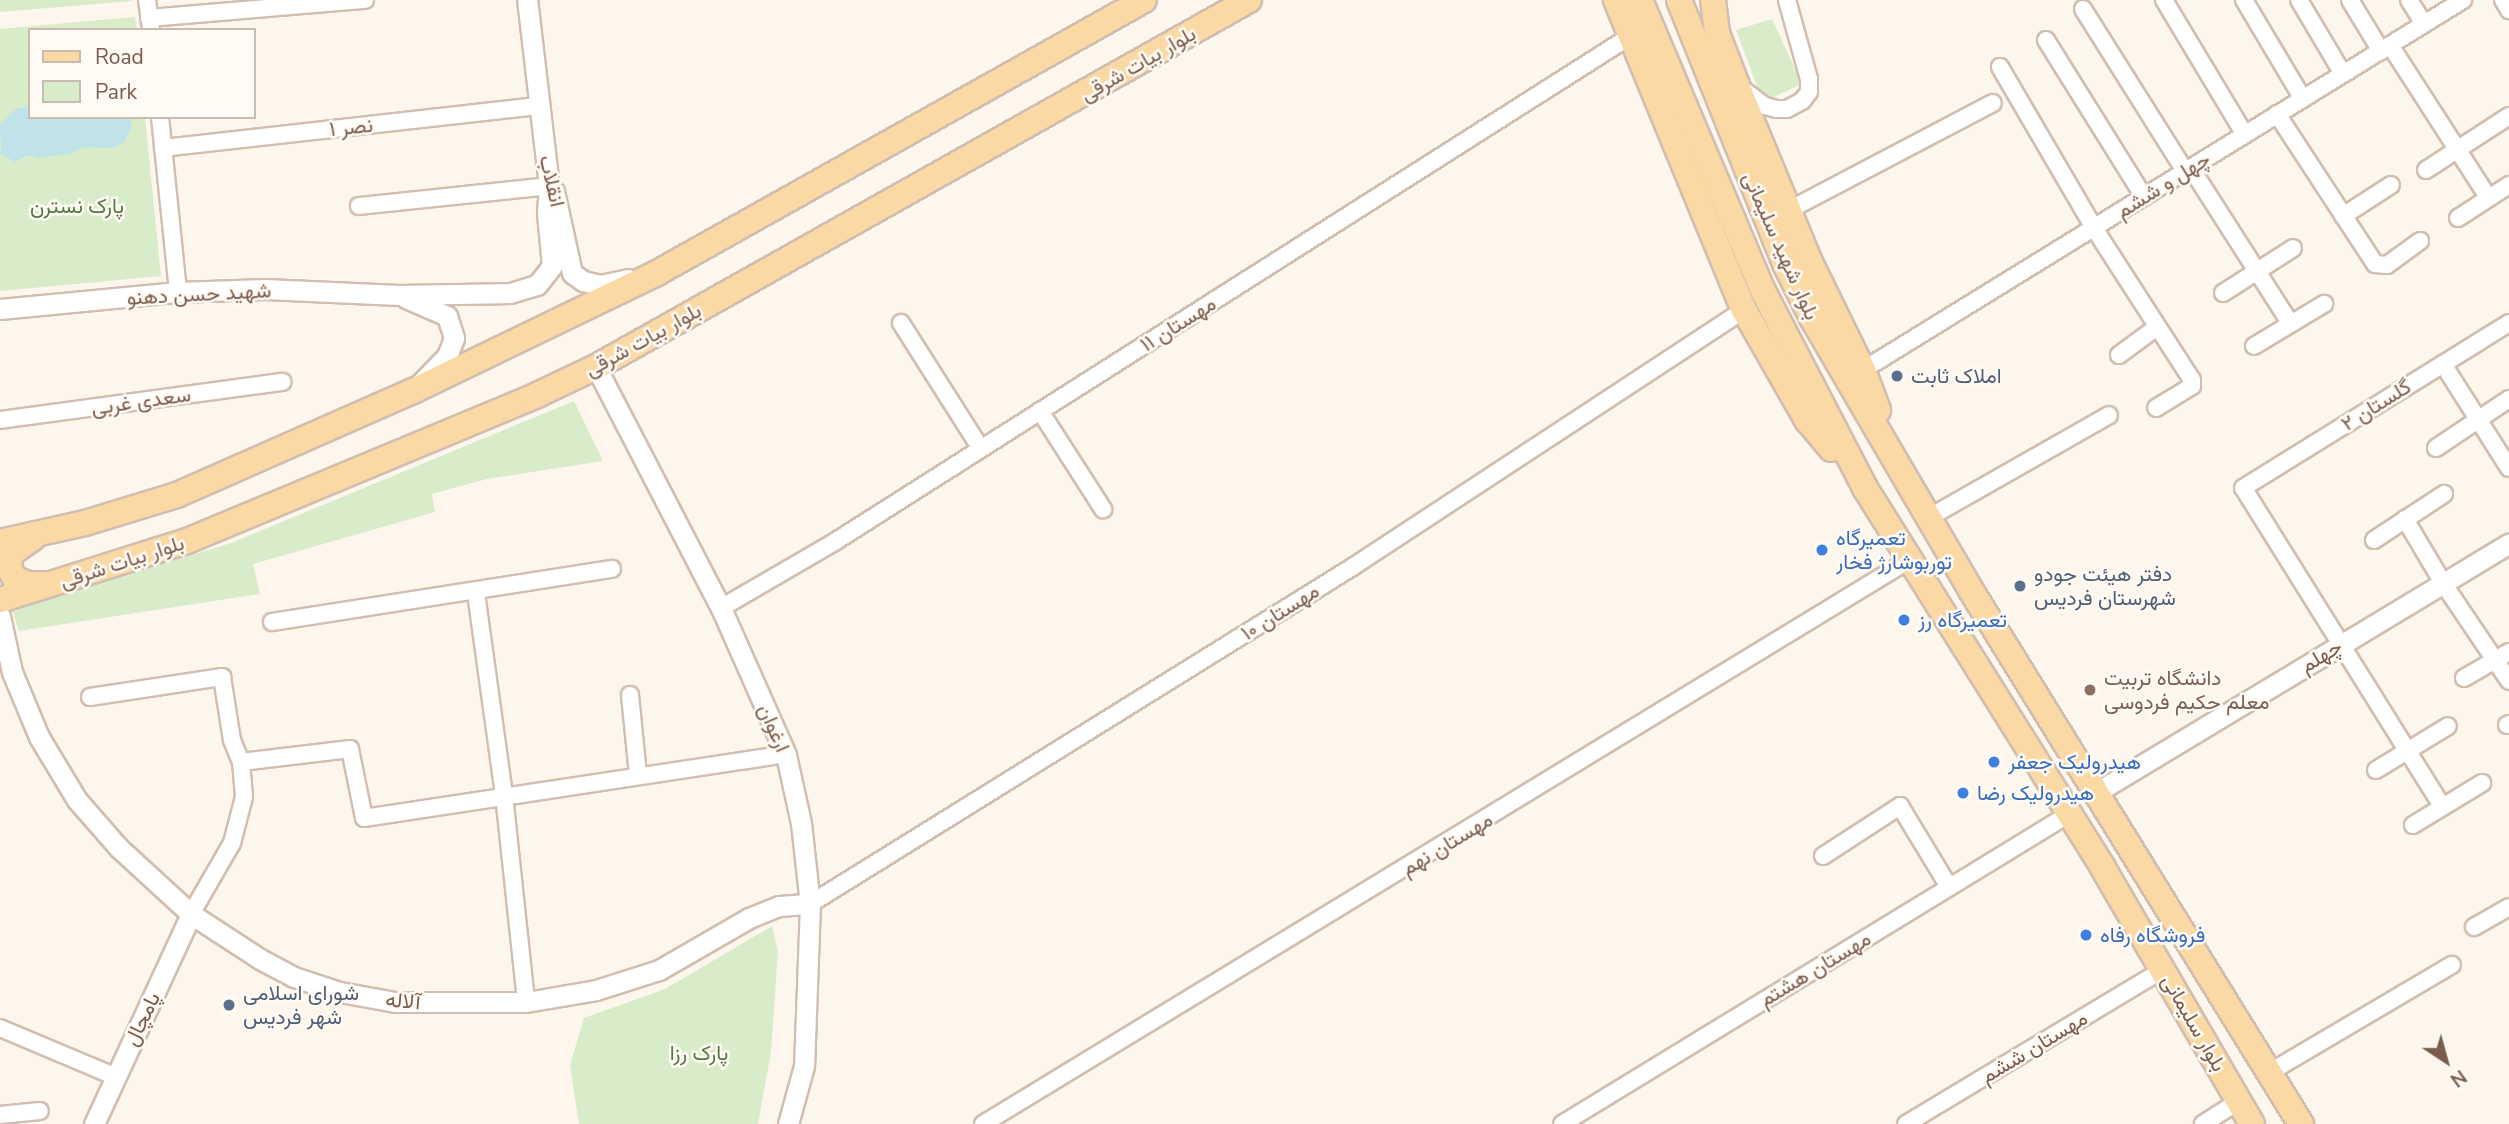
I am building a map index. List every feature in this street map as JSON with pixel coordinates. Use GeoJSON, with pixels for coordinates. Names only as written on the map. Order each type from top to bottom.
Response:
{"type":"FeatureCollection","features":[{"type":"Feature","properties":{"kind":"main road"},"geometry":{"type":"LineString","coordinates":[[0,542],[37,535],[177,495],[413,391],[657,273],[1144,0]]}},
{"type":"Feature","properties":{"kind":"main road","name":"بلوار بیات شرقی"},"geometry":{"type":"LineString","coordinates":[[0,600],[187,541],[524,401],[596,367],[1250,0]]}},
{"type":"Feature","properties":{"kind":"main road"},"geometry":{"type":"LineString","coordinates":[[1616,0],[1744,310],[1807,420],[1865,488]]}},
{"type":"Feature","properties":{"kind":"main road","name":"بلوار شهید سلیمانی"},"geometry":{"type":"LineString","coordinates":[[1640,0],[1763,291],[1829,421]]}},
{"type":"Feature","properties":{"kind":"main road","name":"بلوار شهید سلیمانی"},"geometry":{"type":"LineString","coordinates":[[1679,0],[1785,264],[1812,318],[1901,470]]}},
{"type":"Feature","properties":{"kind":"main road"},"geometry":{"type":"LineString","coordinates":[[1703,0],[1810,262],[1863,370],[1901,470]]}},
{"type":"Feature","properties":{"kind":"main road"},"geometry":{"type":"LineString","coordinates":[[1713,0],[1717,33]]}},
{"type":"Feature","properties":{"kind":"main road","name":"بلوار سلیمانی"},"geometry":{"type":"LineString","coordinates":[[1829,421],[1865,488],[2069,814],[2252,1124]]}},
{"type":"Feature","properties":{"kind":"main road","name":"بلوار سلیمانی"},"geometry":{"type":"LineString","coordinates":[[1901,470],[2301,1124]]}},
{"type":"Feature","properties":{"kind":"main road"},"geometry":{"type":"LineString","coordinates":[[37,535],[10,554],[9,568],[15,579],[28,584],[58,583]]}},
{"type":"Feature","properties":{"kind":"street"},"geometry":{"type":"LineString","coordinates":[[148,0],[150,24],[365,0]]}},
{"type":"Feature","properties":{"kind":"street","name":"انقلاب"},"geometry":{"type":"LineString","coordinates":[[527,0],[549,186],[556,194],[572,273],[583,281],[600,285],[657,273]]}},
{"type":"Feature","properties":{"kind":"street"},"geometry":{"type":"LineString","coordinates":[[1737,85],[1765,106],[1776,110],[1794,105],[1809,92],[1809,79],[1787,0]]}},
{"type":"Feature","properties":{"kind":"street"},"geometry":{"type":"LineString","coordinates":[[2164,0],[2245,135]]}},
{"type":"Feature","properties":{"kind":"street"},"geometry":{"type":"LineString","coordinates":[[2244,0],[2303,99]]}},
{"type":"Feature","properties":{"kind":"street"},"geometry":{"type":"LineString","coordinates":[[2299,0],[2343,74]]}},
{"type":"Feature","properties":{"kind":"street"},"geometry":{"type":"LineString","coordinates":[[2350,0],[2488,197]]}},
{"type":"Feature","properties":{"kind":"street"},"geometry":{"type":"LineString","coordinates":[[2409,0],[2424,24]]}},
{"type":"Feature","properties":{"kind":"street","name":"چهل و ششم"},"geometry":{"type":"LineString","coordinates":[[1863,370],[2463,0]]}},
{"type":"Feature","properties":{"kind":"street"},"geometry":{"type":"LineString","coordinates":[[2502,0],[2509,10]]}},
{"type":"Feature","properties":{"kind":"street"},"geometry":{"type":"LineString","coordinates":[[2083,9],[2290,323]]}},
{"type":"Feature","properties":{"kind":"street","name":"مهستان ۱۱"},"geometry":{"type":"LineString","coordinates":[[722,608],[782,575],[1632,34]]}},
{"type":"Feature","properties":{"kind":"street"},"geometry":{"type":"LineString","coordinates":[[2046,40],[2144,197]]}},
{"type":"Feature","properties":{"kind":"street"},"geometry":{"type":"LineString","coordinates":[[2000,67],[2094,228],[2192,380],[2192,386],[2156,408]]}},
{"type":"Feature","properties":{"kind":"street"},"geometry":{"type":"LineString","coordinates":[[1789,210],[1993,103]]}},
{"type":"Feature","properties":{"kind":"street","name":"نصر ۱"},"geometry":{"type":"LineString","coordinates":[[163,148],[540,106]]}},
{"type":"Feature","properties":{"kind":"street"},"geometry":{"type":"LineString","coordinates":[[2277,114],[2375,264],[2381,266],[2420,241]]}},
{"type":"Feature","properties":{"kind":"street"},"geometry":{"type":"LineString","coordinates":[[2426,170],[2509,116]]}},
{"type":"Feature","properties":{"kind":"street"},"geometry":{"type":"LineString","coordinates":[[160,119],[178,292]]}},
{"type":"Feature","properties":{"kind":"street"},"geometry":{"type":"LineString","coordinates":[[2343,216],[2391,185]]}},
{"type":"Feature","properties":{"kind":"street"},"geometry":{"type":"LineString","coordinates":[[2458,218],[2509,185]]}},
{"type":"Feature","properties":{"kind":"street"},"geometry":{"type":"LineString","coordinates":[[359,206],[549,186]]}},
{"type":"Feature","properties":{"kind":"street","name":"شهید حسن دهنو"},"geometry":{"type":"LineString","coordinates":[[0,309],[178,292],[265,289],[399,295],[510,293],[537,285],[552,266],[547,213],[549,186]]}},
{"type":"Feature","properties":{"kind":"street"},"geometry":{"type":"LineString","coordinates":[[2223,293],[2293,248]]}},
{"type":"Feature","properties":{"kind":"street"},"geometry":{"type":"LineString","coordinates":[[399,295],[447,316],[454,338],[447,356],[413,391]]}},
{"type":"Feature","properties":{"kind":"street"},"geometry":{"type":"LineString","coordinates":[[2254,346],[2324,303]]}},
{"type":"Feature","properties":{"kind":"street","name":"مهستان ۱۰"},"geometry":{"type":"LineString","coordinates":[[810,904],[1354,566],[1744,310]]}},
{"type":"Feature","properties":{"kind":"street"},"geometry":{"type":"LineString","coordinates":[[901,323],[981,449]]}},
{"type":"Feature","properties":{"kind":"street","name":"گلستان ۲"},"geometry":{"type":"LineString","coordinates":[[2340,644],[2243,488],[2509,323]]}},
{"type":"Feature","properties":{"kind":"street"},"geometry":{"type":"LineString","coordinates":[[2119,355],[2157,327]]}},
{"type":"Feature","properties":{"kind":"street"},"geometry":{"type":"LineString","coordinates":[[2443,363],[2509,468]]}},
{"type":"Feature","properties":{"kind":"street","name":"ارغوان"},"geometry":{"type":"LineString","coordinates":[[596,367],[722,608],[786,754],[801,823],[810,904],[804,1066],[788,1124]]}},
{"type":"Feature","properties":{"kind":"street","name":"سعدی غربی"},"geometry":{"type":"LineString","coordinates":[[0,420],[282,382]]}},
{"type":"Feature","properties":{"kind":"street"},"geometry":{"type":"LineString","coordinates":[[2436,448],[2509,399]]}},
{"type":"Feature","properties":{"kind":"street"},"geometry":{"type":"LineString","coordinates":[[1040,411],[1103,509]]}},
{"type":"Feature","properties":{"kind":"street"},"geometry":{"type":"LineString","coordinates":[[1928,518],[2109,415]]}},
{"type":"Feature","properties":{"kind":"street"},"geometry":{"type":"LineString","coordinates":[[2374,540],[2444,494]]}},
{"type":"Feature","properties":{"kind":"street"},"geometry":{"type":"LineString","coordinates":[[2405,519],[2443,583],[2502,656],[2509,681]]}},
{"type":"Feature","properties":{"kind":"street","name":"چهلم"},"geometry":{"type":"LineString","coordinates":[[2098,792],[2509,543]]}},
{"type":"Feature","properties":{"kind":"street","name":"مهستان نهم"},"geometry":{"type":"LineString","coordinates":[[983,1124],[1909,560]]}},
{"type":"Feature","properties":{"kind":"street"},"geometry":{"type":"LineString","coordinates":[[272,622],[476,593],[612,569]]}},
{"type":"Feature","properties":{"kind":"street"},"geometry":{"type":"LineString","coordinates":[[476,593],[505,795],[526,1002]]}},
{"type":"Feature","properties":{"kind":"street","name":"آلاله"},"geometry":{"type":"LineString","coordinates":[[0,615],[12,672],[39,737],[78,800],[119,848],[191,914],[260,960],[294,976],[340,992],[395,1002],[526,1002],[596,990],[659,970],[749,918],[779,906],[810,904]]}},
{"type":"Feature","properties":{"kind":"street"},"geometry":{"type":"LineString","coordinates":[[2340,644],[2442,806]]}},
{"type":"Feature","properties":{"kind":"street"},"geometry":{"type":"LineString","coordinates":[[2464,678],[2502,656]]}},
{"type":"Feature","properties":{"kind":"street"},"geometry":{"type":"LineString","coordinates":[[90,697],[222,677],[232,740],[241,762],[244,797],[232,843],[191,914]]}},
{"type":"Feature","properties":{"kind":"street"},"geometry":{"type":"LineString","coordinates":[[631,695],[638,775]]}},
{"type":"Feature","properties":{"kind":"street"},"geometry":{"type":"LineString","coordinates":[[2376,770],[2448,726]]}},
{"type":"Feature","properties":{"kind":"street"},"geometry":{"type":"LineString","coordinates":[[241,762],[350,749],[364,818],[774,756]]}},
{"type":"Feature","properties":{"kind":"street"},"geometry":{"type":"LineString","coordinates":[[2413,825],[2482,783]]}},
{"type":"Feature","properties":{"kind":"street"},"geometry":{"type":"LineString","coordinates":[[1823,856],[1900,806],[1949,887]]}},
{"type":"Feature","properties":{"kind":"street","name":"مهستان هشتم"},"geometry":{"type":"LineString","coordinates":[[1562,1124],[2069,814]]}},
{"type":"Feature","properties":{"kind":"street"},"geometry":{"type":"LineString","coordinates":[[2474,927],[2508,910]]}},
{"type":"Feature","properties":{"kind":"street","name":"پامچال"},"geometry":{"type":"LineString","coordinates":[[94,1124],[191,914]]}},
{"type":"Feature","properties":{"kind":"street"},"geometry":{"type":"LineString","coordinates":[[2270,1072],[2452,965]]}},
{"type":"Feature","properties":{"kind":"street","name":"مهستان ششم"},"geometry":{"type":"LineString","coordinates":[[1906,1124],[2162,970]]}},
{"type":"Feature","properties":{"kind":"street"},"geometry":{"type":"LineString","coordinates":[[0,1028],[114,1076]]}},
{"type":"Feature","properties":{"kind":"street"},"geometry":{"type":"LineString","coordinates":[[2203,1124],[2239,1101]]}},
{"type":"Feature","properties":{"kind":"street"},"geometry":{"type":"LineString","coordinates":[[0,1115],[40,1111]]}},
{"type":"Feature","properties":{"kind":"green space"},"geometry":{"type":"Polygon","coordinates":[[[0,0],[132,0],[132,1],[0,12],[0,0]]]}},
{"type":"Feature","properties":{"kind":"green space","name":"پارک نسترن"},"geometry":{"type":"Polygon","coordinates":[[[135,17],[137,28],[28,28],[28,119],[145,119],[161,276],[0,291],[0,29],[135,17]]]}},
{"type":"Feature","properties":{"kind":"green space"},"geometry":{"type":"Polygon","coordinates":[[[1772,19],[1802,84],[1763,102],[1736,30],[1772,19]]]}},
{"type":"Feature","properties":{"kind":"green space"},"geometry":{"type":"Polygon","coordinates":[[[574,401],[603,461],[487,479],[432,494],[435,512],[253,564],[260,594],[19,631],[12,610],[231,543],[574,401]]]}},
{"type":"Feature","properties":{"kind":"green space","name":"پارک رزا"},"geometry":{"type":"Polygon","coordinates":[[[772,926],[778,951],[771,1052],[758,1124],[579,1124],[570,1065],[584,1018],[665,989],[772,926]]]}},
{"type":"Feature","properties":{"kind":"water"},"geometry":{"type":"Polygon","coordinates":[[[28,106],[28,119],[131,119],[131,128],[125,141],[114,148],[84,147],[69,154],[39,158],[29,155],[15,162],[1,154],[0,125],[17,108],[28,106]]]}},
{"type":"Feature","properties":{"kind":"place","name":"املاک ثابت"},"geometry":{"type":"Point","coordinates":[1897,376]}},
{"type":"Feature","properties":{"kind":"place","name":"تعمیرگاه توربوشارژ فخار"},"geometry":{"type":"Point","coordinates":[1822,550]}},
{"type":"Feature","properties":{"kind":"place","name":"دفتر هیئت جودو شهرستان فردیس"},"geometry":{"type":"Point","coordinates":[2020,586]}},
{"type":"Feature","properties":{"kind":"place","name":"تعمیرگاه رز"},"geometry":{"type":"Point","coordinates":[1904,620]}},
{"type":"Feature","properties":{"kind":"place","name":"دانشگاه تربیت معلم حکیم فردوسی"},"geometry":{"type":"Point","coordinates":[2090,690]}},
{"type":"Feature","properties":{"kind":"place","name":"هیدرولیک جعفر"},"geometry":{"type":"Point","coordinates":[1994,762]}},
{"type":"Feature","properties":{"kind":"place","name":"هیدرولیک رضا"},"geometry":{"type":"Point","coordinates":[1963,793]}},
{"type":"Feature","properties":{"kind":"place","name":"فروشگاه رفاه"},"geometry":{"type":"Point","coordinates":[2086,935]}},
{"type":"Feature","properties":{"kind":"place","name":"شورای اسلامی شهر فردیس"},"geometry":{"type":"Point","coordinates":[229,1005]}}]}
